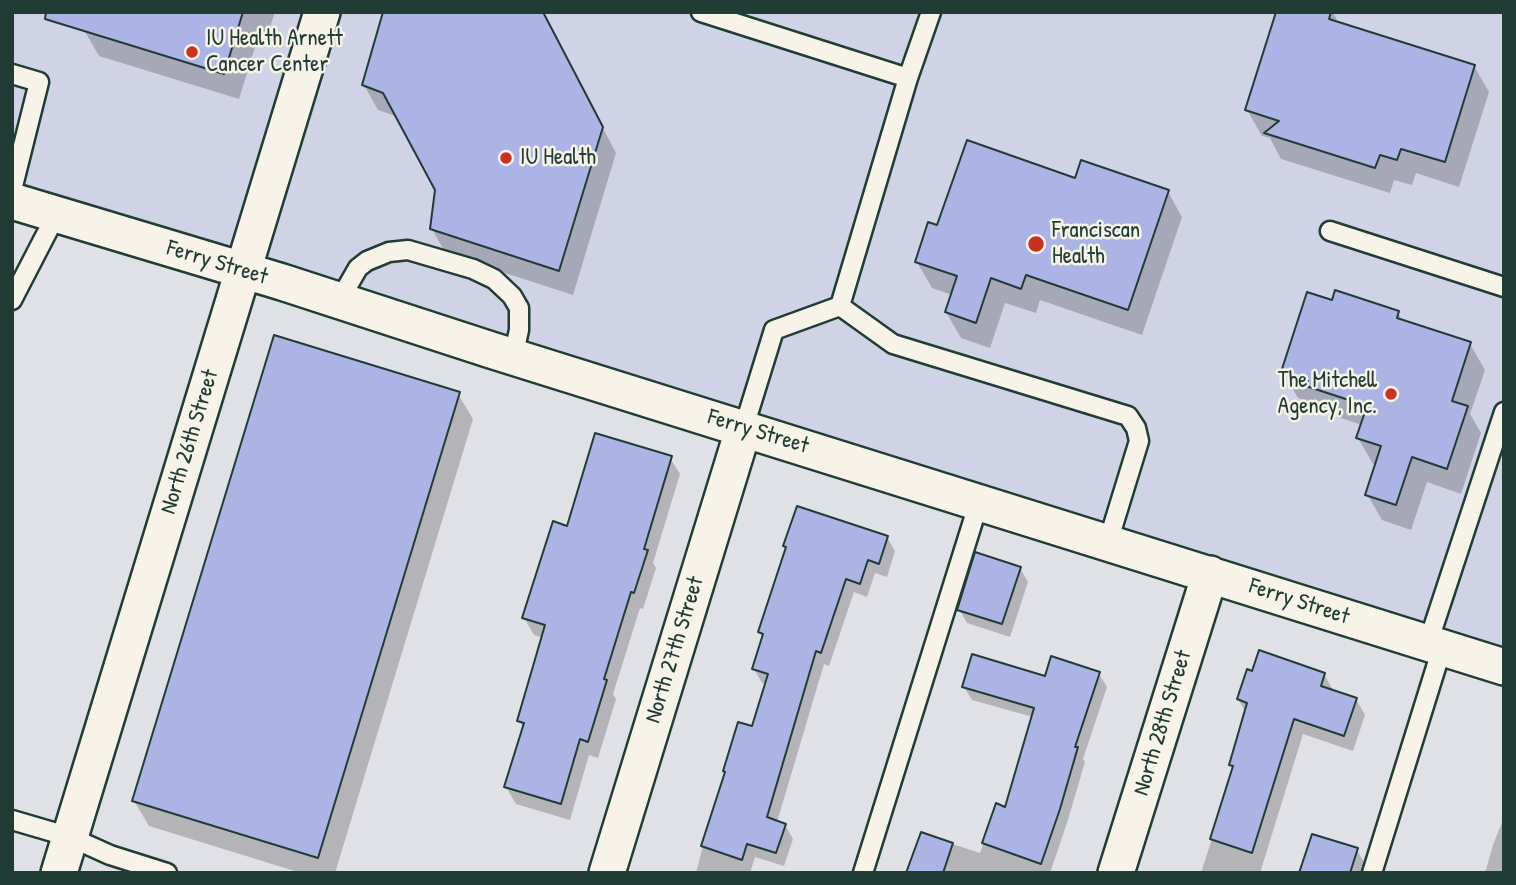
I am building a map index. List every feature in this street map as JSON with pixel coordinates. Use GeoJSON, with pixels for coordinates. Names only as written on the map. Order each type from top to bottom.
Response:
{"type":"FeatureCollection","features":[{"type":"Feature","properties":{"kind":"street","name":"North 26th Street"},"geometry":{"type":"LineString","coordinates":[[59,873],[323,12]]}},
{"type":"Feature","properties":{"kind":"street","name":"Ferry Street"},"geometry":{"type":"LineString","coordinates":[[12,201],[744,427],[1504,667]]}},
{"type":"Feature","properties":{"kind":"street","name":"North 27th Street"},"geometry":{"type":"LineString","coordinates":[[607,873],[744,427]]}},
{"type":"Feature","properties":{"kind":"street","name":"North 28th Street"},"geometry":{"type":"LineString","coordinates":[[1116,873],[1210,574]]}},
{"type":"Feature","properties":{"kind":"lane"},"geometry":{"type":"LineString","coordinates":[[701,12],[908,78]]}},
{"type":"Feature","properties":{"kind":"lane"},"geometry":{"type":"LineString","coordinates":[[840,306],[908,78],[931,12]]}},
{"type":"Feature","properties":{"kind":"lane"},"geometry":{"type":"LineString","coordinates":[[12,74],[39,82],[12,190]]}},
{"type":"Feature","properties":{"kind":"lane"},"geometry":{"type":"LineString","coordinates":[[12,300],[55,215]]}},
{"type":"Feature","properties":{"kind":"lane"},"geometry":{"type":"LineString","coordinates":[[1331,231],[1504,288]]}},
{"type":"Feature","properties":{"kind":"lane"},"geometry":{"type":"LineString","coordinates":[[339,301],[358,268],[389,252],[408,250],[472,269],[495,279],[512,296],[519,308],[519,330],[513,357]]}},
{"type":"Feature","properties":{"kind":"lane"},"geometry":{"type":"LineString","coordinates":[[744,427],[774,330],[840,306]]}},
{"type":"Feature","properties":{"kind":"lane"},"geometry":{"type":"LineString","coordinates":[[840,306],[893,344],[1128,416],[1136,428],[1139,441],[1108,542]]}},
{"type":"Feature","properties":{"kind":"lane"},"geometry":{"type":"LineString","coordinates":[[1372,873],[1435,645],[1504,412]]}},
{"type":"Feature","properties":{"kind":"lane"},"geometry":{"type":"LineString","coordinates":[[863,873],[979,502]]}},
{"type":"Feature","properties":{"kind":"lane"},"geometry":{"type":"LineString","coordinates":[[12,820],[70,837],[110,855],[167,873]]}},
{"type":"Feature","properties":{"kind":"shaded area"},"geometry":{"type":"Polygon","coordinates":[[[12,12],[1504,12],[1504,667],[12,201],[12,12]]]}},
{"type":"Feature","properties":{"kind":"building","name":"IU Health Arnett Cancer Center"},"geometry":{"type":"Polygon","coordinates":[[[46,12],[243,12],[224,74],[45,19],[46,12]]]}},
{"type":"Feature","properties":{"kind":"building","name":"IU Health"},"geometry":{"type":"Polygon","coordinates":[[[383,12],[543,12],[603,127],[559,271],[430,229],[435,190],[383,93],[362,85],[383,12]]]}},
{"type":"Feature","properties":{"kind":"building"},"geometry":{"type":"Polygon","coordinates":[[[1276,12],[1331,12],[1329,19],[1475,65],[1445,162],[1401,149],[1397,160],[1380,155],[1375,168],[1264,133],[1279,121],[1245,110],[1276,12]]]}},
{"type":"Feature","properties":{"kind":"building","name":"Franciscan Health"},"geometry":{"type":"Polygon","coordinates":[[[967,140],[1075,178],[1081,160],[1169,190],[1128,310],[1026,275],[1021,289],[991,278],[976,323],[945,312],[957,276],[915,262],[928,222],[937,225],[967,140]]]}},
{"type":"Feature","properties":{"kind":"building","name":"The Mitchell Agency, Inc."},"geometry":{"type":"Polygon","coordinates":[[[1335,290],[1399,311],[1397,318],[1471,342],[1452,401],[1468,406],[1447,469],[1412,457],[1396,505],[1365,495],[1381,446],[1356,438],[1367,406],[1306,386],[1308,381],[1281,372],[1307,292],[1332,300],[1335,290]]]}},
{"type":"Feature","properties":{"kind":"building"},"geometry":{"type":"Polygon","coordinates":[[[274,335],[460,392],[318,858],[132,801],[274,335]]]}},
{"type":"Feature","properties":{"kind":"building"},"geometry":{"type":"Polygon","coordinates":[[[595,433],[672,456],[644,549],[648,550],[634,593],[631,592],[588,742],[580,739],[561,804],[504,787],[524,723],[517,721],[545,625],[522,618],[553,521],[567,526],[595,433]]]}},
{"type":"Feature","properties":{"kind":"building"},"geometry":{"type":"Polygon","coordinates":[[[797,506],[888,536],[879,564],[868,560],[860,584],[846,579],[821,653],[816,651],[767,817],[786,824],[776,853],[747,844],[742,860],[701,846],[738,722],[752,726],[768,674],[752,669],[763,634],[758,632],[797,506]]]}},
{"type":"Feature","properties":{"kind":"building"},"geometry":{"type":"Polygon","coordinates":[[[975,552],[1021,567],[1002,624],[957,610],[975,552]]]}},
{"type":"Feature","properties":{"kind":"building"},"geometry":{"type":"Polygon","coordinates":[[[1259,650],[1325,673],[1321,686],[1357,698],[1344,736],[1294,719],[1252,853],[1210,839],[1233,766],[1229,765],[1247,703],[1237,699],[1247,669],[1252,671],[1259,650]]]}},
{"type":"Feature","properties":{"kind":"building"},"geometry":{"type":"Polygon","coordinates":[[[972,654],[1045,676],[1051,656],[1100,672],[1041,864],[982,843],[996,803],[1005,807],[1034,708],[962,687],[972,654]]]}},
{"type":"Feature","properties":{"kind":"building"},"geometry":{"type":"Polygon","coordinates":[[[921,832],[953,843],[943,873],[906,873],[921,832]]]}},
{"type":"Feature","properties":{"kind":"building"},"geometry":{"type":"Polygon","coordinates":[[[1312,834],[1358,848],[1350,873],[1299,873],[1312,834]]]}},
{"type":"Feature","properties":{"kind":"place","name":"IU Health Arnett Cancer Center"},"geometry":{"type":"Point","coordinates":[192,52]}},
{"type":"Feature","properties":{"kind":"place","name":"IU Health"},"geometry":{"type":"Point","coordinates":[506,158]}},
{"type":"Feature","properties":{"kind":"place","name":"Franciscan Health"},"geometry":{"type":"Point","coordinates":[1036,244]}},
{"type":"Feature","properties":{"kind":"place","name":"The Mitchell Agency, Inc."},"geometry":{"type":"Point","coordinates":[1391,394]}}]}
